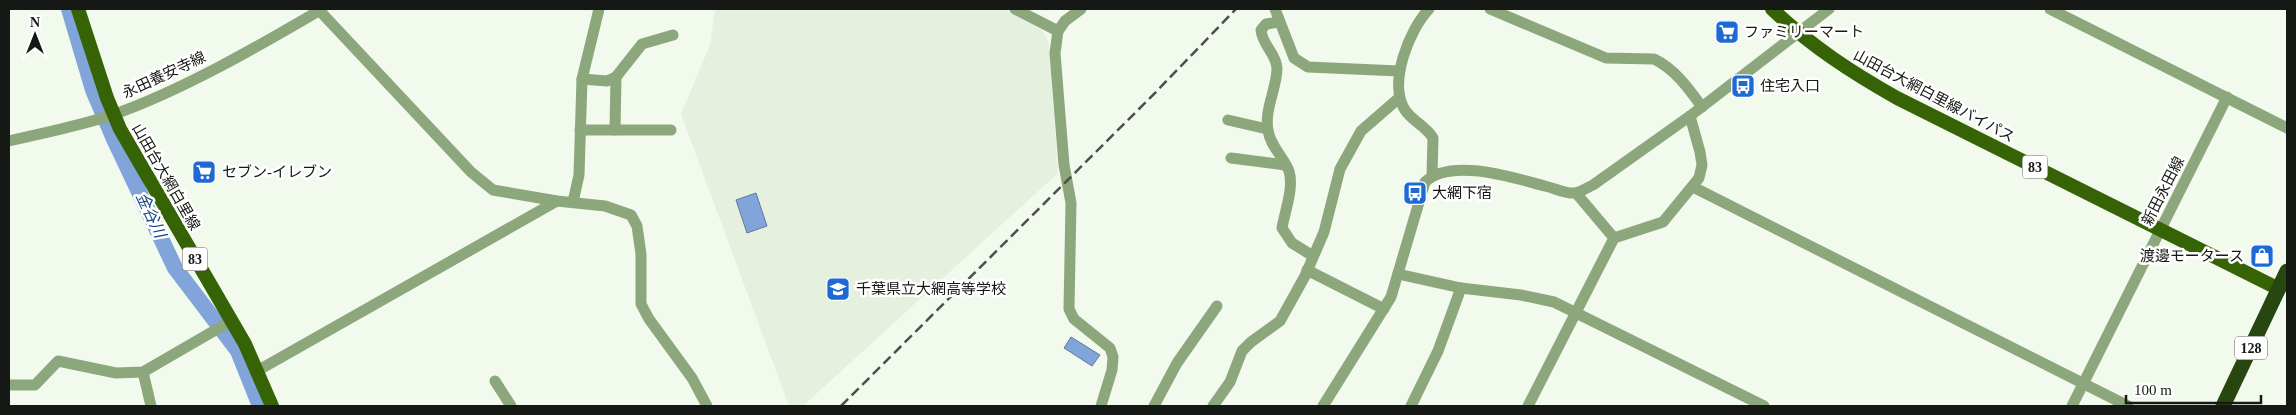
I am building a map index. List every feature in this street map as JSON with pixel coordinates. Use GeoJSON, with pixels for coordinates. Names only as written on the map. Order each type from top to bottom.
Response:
{"type":"FeatureCollection","features":[{"type":"Feature","properties":{"kind":"highway","name":"128"},"geometry":{"type":"LineString","coordinates":[[2222,406],[2287,271]]}},
{"type":"Feature","properties":{"kind":"main road","name":"山田台大網白里線"},"geometry":{"type":"LineString","coordinates":[[78,9],[114,114],[144,174],[231,321],[257,370],[272,406]]}},
{"type":"Feature","properties":{"kind":"main road","name":"山田台大網白里線バイパス"},"geometry":{"type":"LineString","coordinates":[[1772,9],[1798,33],[1845,68],[1897,98],[2279,289]]}},
{"type":"Feature","properties":{"kind":"street","name":"永田養安寺線"},"geometry":{"type":"LineString","coordinates":[[9,141],[114,114],[201,75],[320,9]]}},
{"type":"Feature","properties":{"kind":"street"},"geometry":{"type":"LineString","coordinates":[[320,9],[470,172],[493,190],[557,201],[611,207],[632,215],[637,226],[641,254],[641,304],[649,319],[692,378],[707,406]]}},
{"type":"Feature","properties":{"kind":"street"},"geometry":{"type":"LineString","coordinates":[[573,202],[579,175],[582,79],[599,9]]}},
{"type":"Feature","properties":{"kind":"street"},"geometry":{"type":"LineString","coordinates":[[1015,9],[1058,31]]}},
{"type":"Feature","properties":{"kind":"street"},"geometry":{"type":"LineString","coordinates":[[1081,9],[1065,21],[1058,31],[1055,53],[1064,166],[1071,203],[1069,309],[1074,319],[1110,348],[1113,357],[1112,370],[1103,405]]}},
{"type":"Feature","properties":{"kind":"street"},"geometry":{"type":"LineString","coordinates":[[1276,9],[1279,22],[1294,58],[1308,67],[1399,71]]}},
{"type":"Feature","properties":{"kind":"street"},"geometry":{"type":"LineString","coordinates":[[1429,9],[1419,20],[1399,71],[1399,98],[1406,112],[1430,132],[1433,138],[1432,175]]}},
{"type":"Feature","properties":{"kind":"street"},"geometry":{"type":"LineString","coordinates":[[1490,9],[1606,58],[1654,59],[1661,62],[1683,81],[1702,107]]}},
{"type":"Feature","properties":{"kind":"street"},"geometry":{"type":"LineString","coordinates":[[1576,193],[1593,185],[1690,116],[1829,9]]}},
{"type":"Feature","properties":{"kind":"street"},"geometry":{"type":"LineString","coordinates":[[2050,9],[2287,128]]}},
{"type":"Feature","properties":{"kind":"street"},"geometry":{"type":"LineString","coordinates":[[1279,22],[1266,24],[1261,30],[1262,40],[1272,51],[1277,68],[1267,129],[1271,143],[1288,170],[1290,186],[1282,228],[1292,243],[1314,256]]}},
{"type":"Feature","properties":{"kind":"street"},"geometry":{"type":"LineString","coordinates":[[582,79],[607,80],[616,77],[642,44],[673,35]]}},
{"type":"Feature","properties":{"kind":"street"},"geometry":{"type":"LineString","coordinates":[[615,130],[616,77]]}},
{"type":"Feature","properties":{"kind":"street","name":"新田永田線"},"geometry":{"type":"LineString","coordinates":[[2072,406],[2227,97]]}},
{"type":"Feature","properties":{"kind":"street"},"geometry":{"type":"LineString","coordinates":[[1214,406],[1230,382],[1242,351],[1280,321],[1308,270],[1324,232],[1340,169],[1361,131],[1399,98]]}},
{"type":"Feature","properties":{"kind":"street"},"geometry":{"type":"LineString","coordinates":[[1528,406],[1614,238],[1664,222],[1699,178],[1702,165],[1690,116]]}},
{"type":"Feature","properties":{"kind":"street"},"geometry":{"type":"LineString","coordinates":[[1228,120],[1267,129]]}},
{"type":"Feature","properties":{"kind":"street"},"geometry":{"type":"LineString","coordinates":[[580,130],[671,130]]}},
{"type":"Feature","properties":{"kind":"street"},"geometry":{"type":"LineString","coordinates":[[1231,158],[1285,165]]}},
{"type":"Feature","properties":{"kind":"street"},"geometry":{"type":"LineString","coordinates":[[1323,406],[1384,310],[1398,274],[1425,182],[1432,175],[1444,171],[1502,175],[1576,193],[1614,238]]}},
{"type":"Feature","properties":{"kind":"street"},"geometry":{"type":"LineString","coordinates":[[1693,187],[2128,406]]}},
{"type":"Feature","properties":{"kind":"street"},"geometry":{"type":"LineString","coordinates":[[257,370],[557,201]]}},
{"type":"Feature","properties":{"kind":"street"},"geometry":{"type":"LineString","coordinates":[[1308,270],[1384,310]]}},
{"type":"Feature","properties":{"kind":"street"},"geometry":{"type":"LineString","coordinates":[[1398,274],[1461,288],[1521,295],[1554,302],[1764,406]]}},
{"type":"Feature","properties":{"kind":"street"},"geometry":{"type":"LineString","coordinates":[[1411,406],[1438,351],[1461,288]]}},
{"type":"Feature","properties":{"kind":"street"},"geometry":{"type":"LineString","coordinates":[[1154,406],[1177,363],[1217,306]]}},
{"type":"Feature","properties":{"kind":"street"},"geometry":{"type":"LineString","coordinates":[[10,388],[35,385],[58,361],[116,373],[143,372],[231,321]]}},
{"type":"Feature","properties":{"kind":"street"},"geometry":{"type":"LineString","coordinates":[[143,372],[151,406]]}},
{"type":"Feature","properties":{"kind":"street"},"geometry":{"type":"LineString","coordinates":[[495,381],[511,406]]}},
{"type":"Feature","properties":{"kind":"shaded area","name":"千葉県立大網高等学校"},"geometry":{"type":"Polygon","coordinates":[[[715,9],[1003,9],[1042,30],[1049,43],[1058,173],[803,406],[789,406],[681,114],[710,45],[715,9]]]}},
{"type":"Feature","properties":{"kind":"water"},"geometry":{"type":"Polygon","coordinates":[[[756,193],[767,226],[747,233],[736,200],[756,193]]]}},
{"type":"Feature","properties":{"kind":"water"},"geometry":{"type":"Polygon","coordinates":[[[1071,337],[1100,355],[1092,366],[1064,348],[1071,337]]]}},
{"type":"Feature","properties":{"kind":"waterway","name":"金谷川"},"geometry":{"type":"LineString","coordinates":[[69,9],[93,90],[175,268],[238,351],[260,406]]}},
{"type":"Feature","properties":{"kind":"railway"},"geometry":{"type":"LineString","coordinates":[[841,406],[1153,95],[1236,9]]}},
{"type":"Feature","properties":{"kind":"place","name":"ファミリーマート"},"geometry":{"type":"Point","coordinates":[1727,32]}},
{"type":"Feature","properties":{"kind":"place","name":"住宅入口"},"geometry":{"type":"Point","coordinates":[1743,86]}},
{"type":"Feature","properties":{"kind":"place","name":"セブン-イレブン"},"geometry":{"type":"Point","coordinates":[204,172]}},
{"type":"Feature","properties":{"kind":"place","name":"大網下宿"},"geometry":{"type":"Point","coordinates":[1415,193]}},
{"type":"Feature","properties":{"kind":"place","name":"渡邊モータース"},"geometry":{"type":"Point","coordinates":[2262,256]}},
{"type":"Feature","properties":{"kind":"place","name":"千葉県立大網高等学校"},"geometry":{"type":"Point","coordinates":[838,289]}}]}
